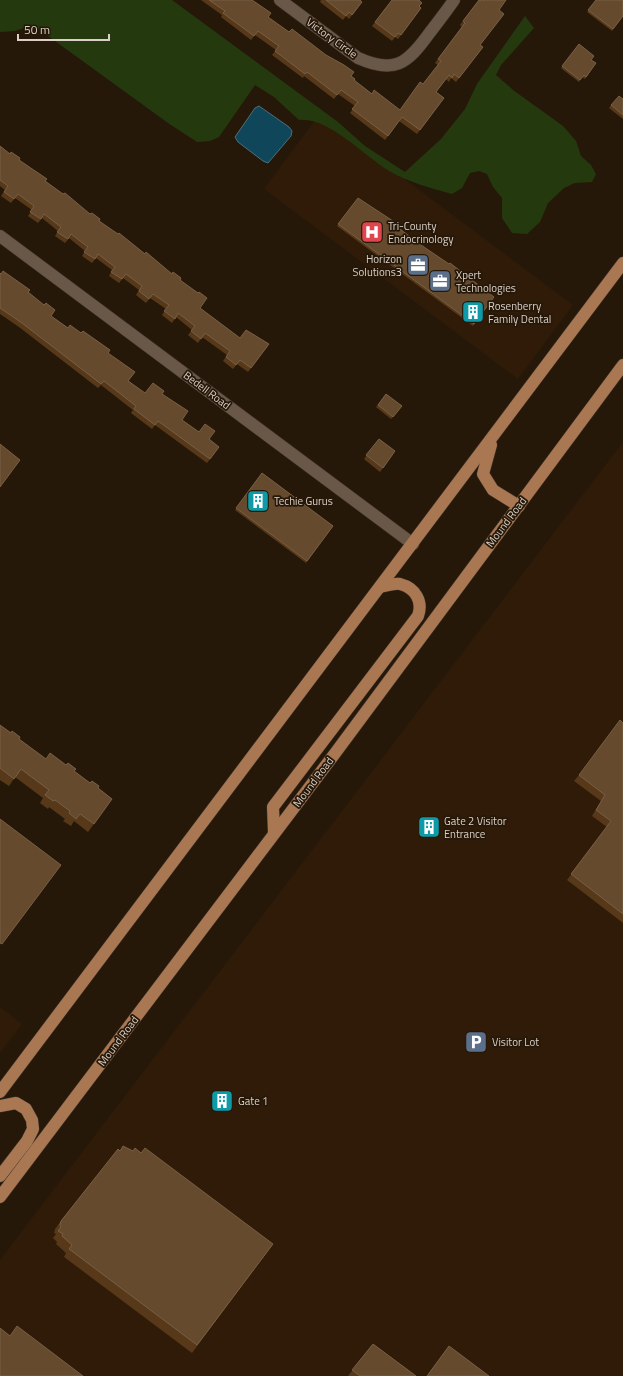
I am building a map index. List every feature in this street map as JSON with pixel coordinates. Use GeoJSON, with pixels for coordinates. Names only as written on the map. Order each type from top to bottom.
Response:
{"type":"FeatureCollection","features":[{"type":"Feature","properties":{"kind":"main road"},"geometry":{"type":"LineString","coordinates":[[0,1092],[623,263]]}},
{"type":"Feature","properties":{"kind":"main road","name":"Mound Road"},"geometry":{"type":"LineString","coordinates":[[0,1197],[519,506],[623,365]]}},
{"type":"Feature","properties":{"kind":"main road"},"geometry":{"type":"LineString","coordinates":[[494,436],[483,474],[493,490],[519,506]]}},
{"type":"Feature","properties":{"kind":"main road"},"geometry":{"type":"LineString","coordinates":[[274,833],[272,807],[418,616],[421,608],[417,595],[410,589],[399,584],[380,587]]}},
{"type":"Feature","properties":{"kind":"main road"},"geometry":{"type":"LineString","coordinates":[[0,1106],[16,1103],[26,1109],[32,1120],[33,1129],[27,1141],[0,1176]]}},
{"type":"Feature","properties":{"kind":"street","name":"Victory Circle"},"geometry":{"type":"LineString","coordinates":[[280,0],[358,58],[372,64],[386,66],[398,64],[410,58],[454,0]]}},
{"type":"Feature","properties":{"kind":"street","name":"Bedell Road"},"geometry":{"type":"LineString","coordinates":[[0,236],[413,544]]}},
{"type":"Feature","properties":{"kind":"shaded area"},"geometry":{"type":"Polygon","coordinates":[[[319,115],[573,305],[518,379],[264,189],[319,115]]]}},
{"type":"Feature","properties":{"kind":"shaded area"},"geometry":{"type":"Polygon","coordinates":[[[623,442],[623,1376],[0,1376],[0,1260],[623,442]]]}},
{"type":"Feature","properties":{"kind":"shaded area"},"geometry":{"type":"Polygon","coordinates":[[[0,1007],[22,1024],[0,1053],[0,1007]]]}},
{"type":"Feature","properties":{"kind":"green space"},"geometry":{"type":"Polygon","coordinates":[[[0,0],[172,0],[338,122],[365,146],[405,172],[441,139],[465,109],[477,84],[525,16],[534,28],[501,65],[496,75],[513,90],[563,126],[576,141],[581,156],[591,165],[596,174],[592,182],[575,183],[564,188],[548,203],[540,222],[527,234],[512,233],[502,218],[502,198],[493,187],[487,174],[479,171],[470,173],[462,188],[452,194],[412,182],[389,171],[334,131],[310,121],[299,120],[274,97],[255,85],[219,137],[210,141],[197,142],[168,123],[33,25],[15,31],[0,32],[0,0]]]}},
{"type":"Feature","properties":{"kind":"water"},"geometry":{"type":"Polygon","coordinates":[[[259,106],[289,127],[292,131],[291,136],[268,163],[263,161],[238,142],[235,137],[255,108],[259,106]]]}},
{"type":"Feature","properties":{"kind":"building"},"geometry":{"type":"Polygon","coordinates":[[[209,0],[252,0],[271,13],[268,17],[289,32],[292,29],[326,55],[354,72],[351,76],[355,79],[354,80],[372,94],[374,90],[400,110],[420,82],[423,84],[441,61],[438,59],[465,23],[463,21],[479,0],[506,0],[499,10],[504,14],[480,45],[483,47],[459,78],[454,74],[452,78],[449,75],[436,92],[444,98],[420,130],[402,117],[388,136],[352,109],[358,102],[341,90],[337,95],[307,72],[305,74],[275,51],[279,46],[258,31],[254,36],[223,13],[225,11],[209,0]]]}},
{"type":"Feature","properties":{"kind":"building"},"geometry":{"type":"Polygon","coordinates":[[[326,0],[360,0],[362,2],[352,15],[349,12],[346,16],[326,0]]]}},
{"type":"Feature","properties":{"kind":"building"},"geometry":{"type":"Polygon","coordinates":[[[392,0],[419,0],[422,3],[419,6],[421,8],[401,35],[398,33],[395,37],[375,22],[392,0]]]}},
{"type":"Feature","properties":{"kind":"building"},"geometry":{"type":"Polygon","coordinates":[[[596,0],[623,0],[623,16],[613,29],[588,10],[596,0]]]}},
{"type":"Feature","properties":{"kind":"building"},"geometry":{"type":"Polygon","coordinates":[[[579,44],[594,56],[591,60],[596,63],[586,77],[584,75],[580,80],[562,66],[579,44]]]}},
{"type":"Feature","properties":{"kind":"building"},"geometry":{"type":"Polygon","coordinates":[[[619,96],[623,99],[623,115],[611,105],[619,96]]]}},
{"type":"Feature","properties":{"kind":"building"},"geometry":{"type":"Polygon","coordinates":[[[0,146],[10,154],[11,152],[20,158],[19,160],[47,179],[45,181],[63,194],[65,193],[90,214],[92,213],[100,219],[99,221],[118,234],[119,233],[145,254],[146,252],[172,274],[173,272],[181,278],[180,280],[207,298],[200,308],[240,338],[246,330],[269,344],[251,368],[240,360],[236,365],[226,357],[230,351],[205,333],[201,339],[191,331],[195,326],[178,313],[175,319],[164,311],[169,305],[153,294],[149,299],[139,291],[142,286],[126,274],[122,279],[111,272],[115,267],[98,254],[95,259],[84,252],[88,247],[71,234],[68,239],[57,232],[61,227],[44,214],[41,219],[30,212],[34,206],[18,194],[14,199],[4,192],[8,186],[0,180],[0,146]]]}},
{"type":"Feature","properties":{"kind":"building"},"geometry":{"type":"Polygon","coordinates":[[[358,198],[393,221],[392,223],[421,245],[449,264],[450,263],[494,297],[474,324],[338,224],[358,198]]]}},
{"type":"Feature","properties":{"kind":"building"},"geometry":{"type":"Polygon","coordinates":[[[3,271],[30,290],[28,292],[44,305],[46,303],[55,310],[51,316],[68,328],[70,325],[81,333],[83,331],[110,350],[108,353],[135,372],[128,381],[145,393],[153,383],[164,391],[162,394],[188,411],[182,420],[199,432],[205,424],[215,431],[209,439],[219,447],[210,459],[158,421],[155,425],[134,409],[136,406],[104,381],[101,384],[22,323],[0,308],[0,273],[1,274],[3,271]]]}},
{"type":"Feature","properties":{"kind":"building"},"geometry":{"type":"Polygon","coordinates":[[[386,394],[402,406],[393,417],[378,405],[386,394]]]}},
{"type":"Feature","properties":{"kind":"building"},"geometry":{"type":"Polygon","coordinates":[[[379,439],[395,451],[383,468],[366,455],[379,439]]]}},
{"type":"Feature","properties":{"kind":"building"},"geometry":{"type":"Polygon","coordinates":[[[0,444],[20,460],[0,487],[0,444]]]}},
{"type":"Feature","properties":{"kind":"building"},"geometry":{"type":"Polygon","coordinates":[[[262,473],[333,526],[307,561],[236,508],[262,473]]]}},
{"type":"Feature","properties":{"kind":"building"},"geometry":{"type":"Polygon","coordinates":[[[620,720],[623,723],[623,914],[571,874],[611,821],[596,810],[605,795],[579,775],[620,720]]]}},
{"type":"Feature","properties":{"kind":"building"},"geometry":{"type":"Polygon","coordinates":[[[0,725],[11,733],[12,731],[20,737],[19,739],[46,759],[50,753],[66,765],[68,763],[76,769],[74,771],[90,783],[92,781],[99,786],[98,788],[112,799],[94,824],[80,814],[76,819],[69,813],[70,811],[45,795],[49,790],[21,769],[14,779],[0,768],[0,725]]]}},
{"type":"Feature","properties":{"kind":"building"},"geometry":{"type":"Polygon","coordinates":[[[0,819],[61,865],[2,944],[0,943],[0,819]]]}},
{"type":"Feature","properties":{"kind":"building"},"geometry":{"type":"Polygon","coordinates":[[[123,1146],[133,1151],[135,1148],[141,1153],[145,1148],[273,1244],[197,1345],[69,1249],[72,1245],[62,1236],[63,1234],[58,1231],[61,1227],[61,1221],[118,1149],[120,1151],[123,1146]]]}},
{"type":"Feature","properties":{"kind":"building"},"geometry":{"type":"Polygon","coordinates":[[[17,1326],[83,1376],[0,1376],[0,1328],[10,1336],[17,1326]]]}},
{"type":"Feature","properties":{"kind":"building"},"geometry":{"type":"Polygon","coordinates":[[[373,1344],[416,1376],[360,1376],[352,1370],[373,1344]]]}},
{"type":"Feature","properties":{"kind":"building"},"geometry":{"type":"Polygon","coordinates":[[[449,1346],[489,1376],[427,1376],[449,1346]]]}},
{"type":"Feature","properties":{"kind":"place","name":"Tri-County Endocrinology"},"geometry":{"type":"Point","coordinates":[372,232]}},
{"type":"Feature","properties":{"kind":"place","name":"Horizon Solutions3"},"geometry":{"type":"Point","coordinates":[418,265]}},
{"type":"Feature","properties":{"kind":"place","name":"Xpert Technologies"},"geometry":{"type":"Point","coordinates":[440,281]}},
{"type":"Feature","properties":{"kind":"place","name":"Rosenberry Family Dental"},"geometry":{"type":"Point","coordinates":[473,312]}},
{"type":"Feature","properties":{"kind":"place","name":"Techie Gurus"},"geometry":{"type":"Point","coordinates":[258,501]}},
{"type":"Feature","properties":{"kind":"place","name":"Gate 2 Visitor Entrance"},"geometry":{"type":"Point","coordinates":[429,827]}},
{"type":"Feature","properties":{"kind":"place","name":"Visitor Lot"},"geometry":{"type":"Point","coordinates":[476,1042]}},
{"type":"Feature","properties":{"kind":"place","name":"Gate 1"},"geometry":{"type":"Point","coordinates":[222,1101]}}]}
